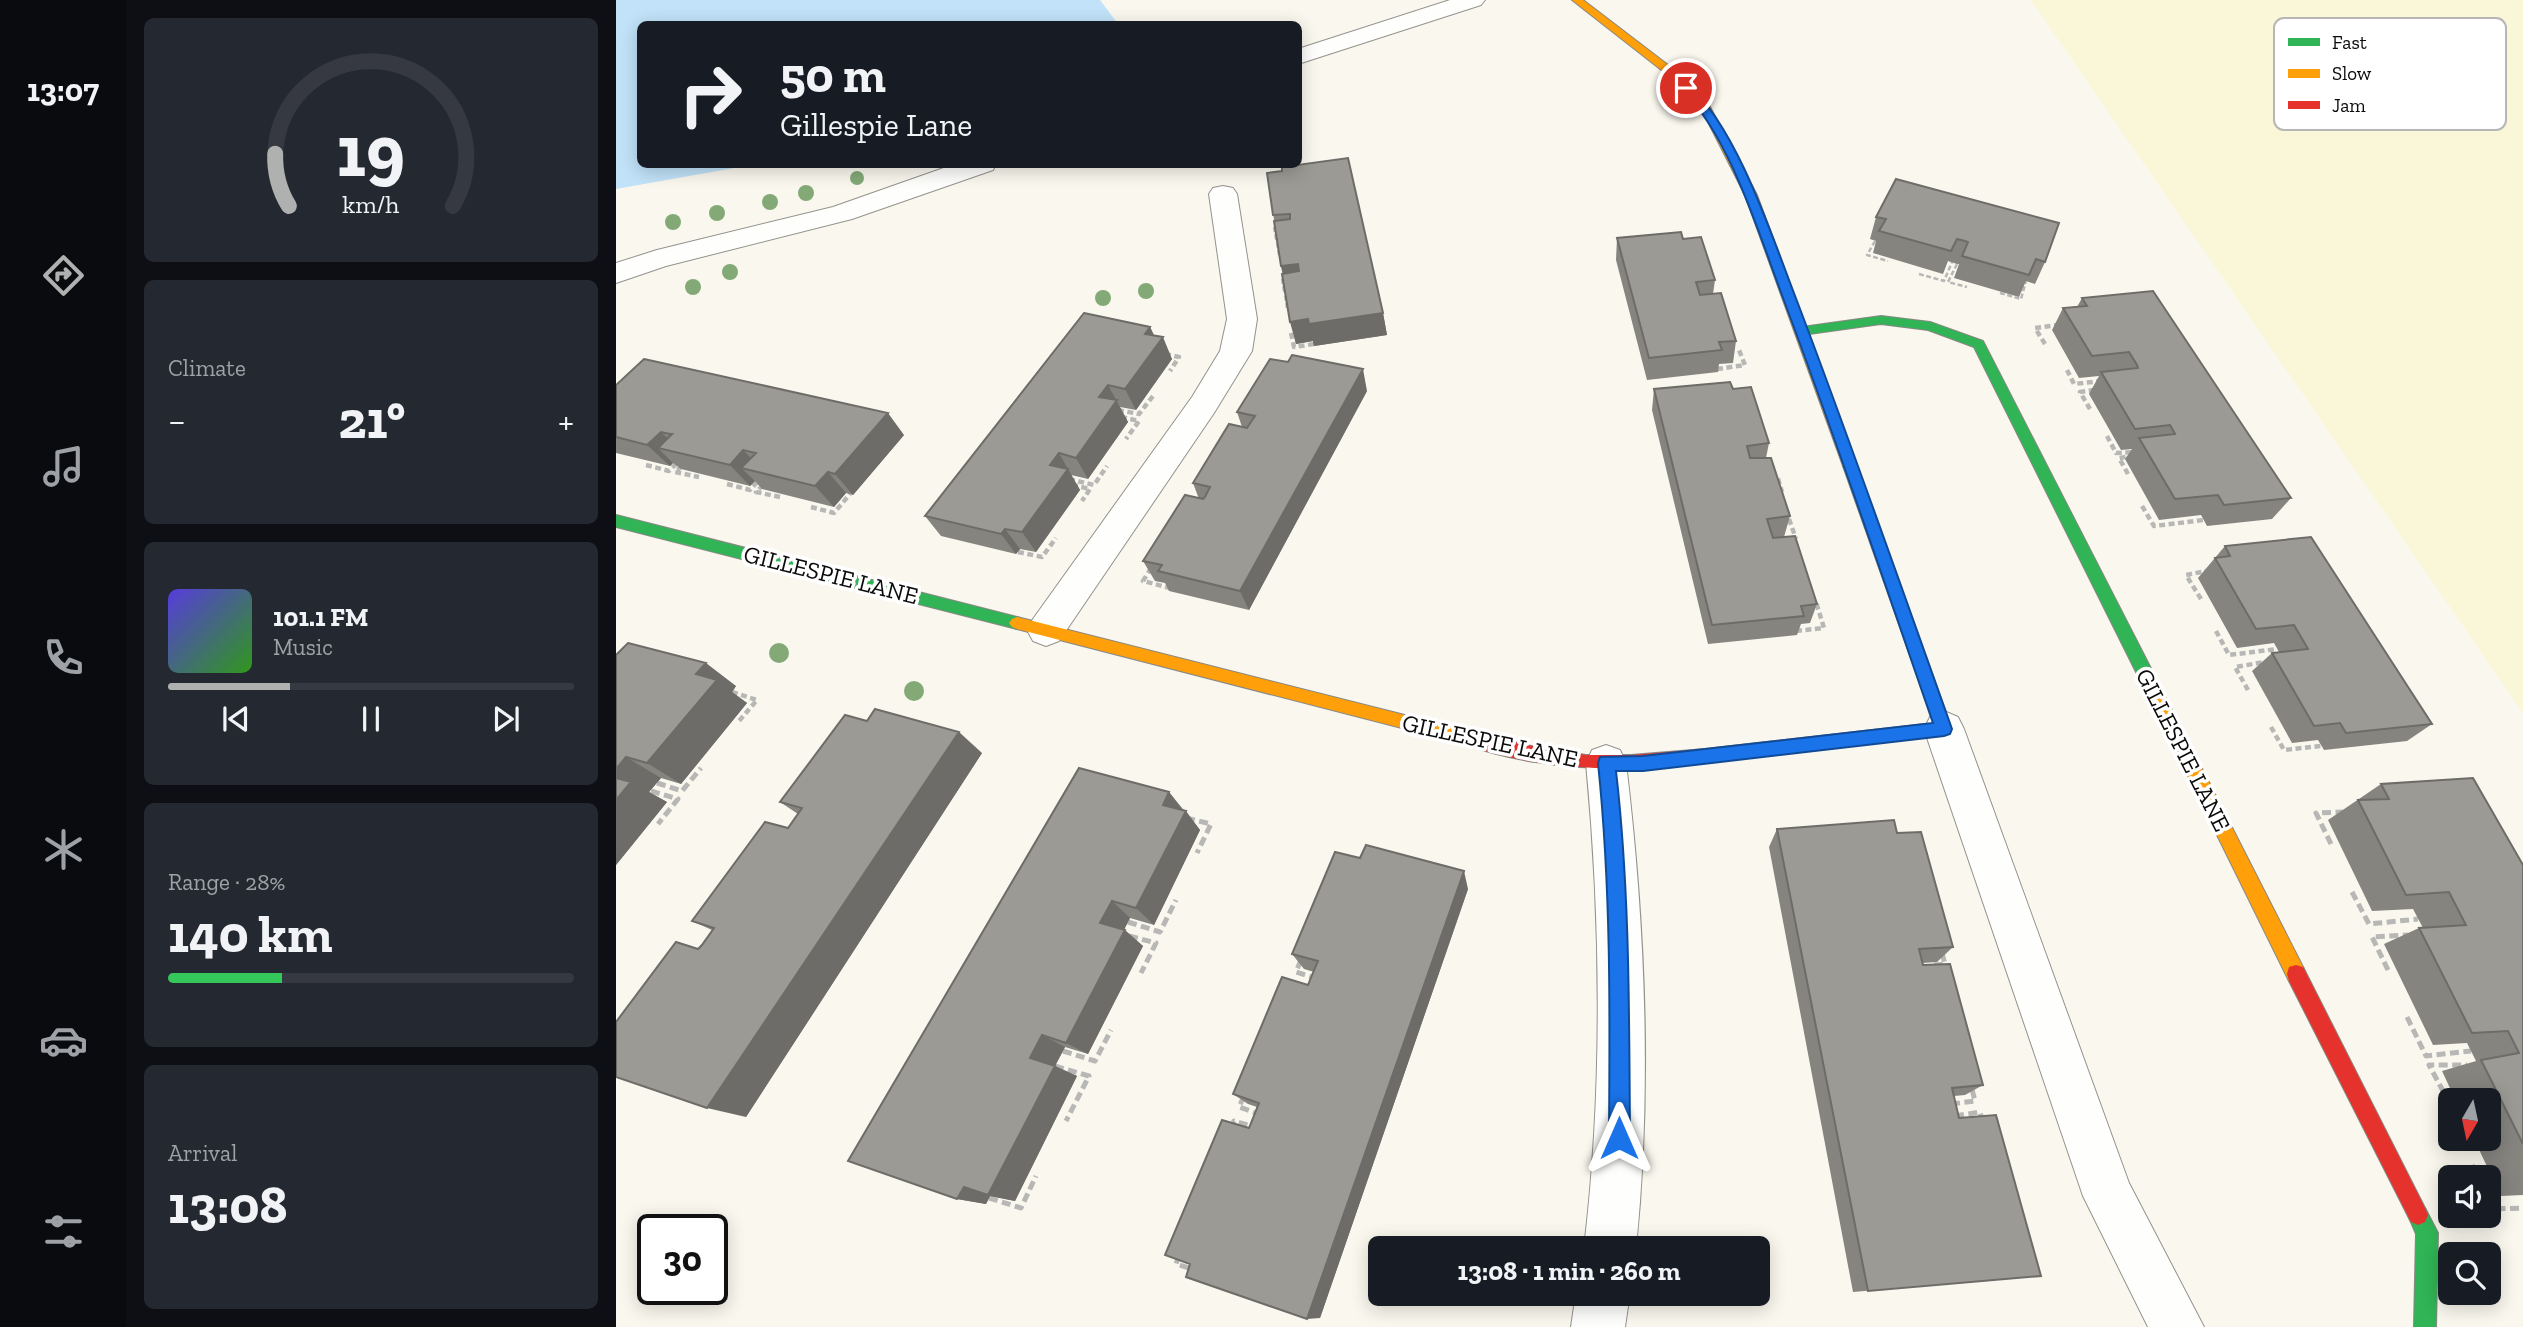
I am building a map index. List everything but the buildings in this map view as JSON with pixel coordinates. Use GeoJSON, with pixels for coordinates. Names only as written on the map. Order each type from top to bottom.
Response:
{"type":"FeatureCollection","features":[{"type":"Feature","properties":{"kind":"street"},"geometry":{"type":"LineString","coordinates":[[1302,56],[1473,0]]}},
{"type":"Feature","properties":{"kind":"street"},"geometry":{"type":"LineString","coordinates":[[1577,0],[1668,70],[1704,105],[1751,195],[1944,729],[2108,1196],[2177,1327]]}},
{"type":"Feature","properties":{"kind":"street"},"geometry":{"type":"LineString","coordinates":[[616,273],[657,259],[842,212],[971,168]]}},
{"type":"Feature","properties":{"kind":"street"},"geometry":{"type":"LineString","coordinates":[[1046,630],[1203,405],[1236,351],[1242,319],[1223,194]]}},
{"type":"Feature","properties":{"kind":"street","name":"GILLESPIE LANE"},"geometry":{"type":"LineString","coordinates":[[1802,331],[1881,320],[1930,326],[1979,344],[2427,1233],[2425,1327]]}},
{"type":"Feature","properties":{"kind":"street","name":"GILLESPIE LANE"},"geometry":{"type":"LineString","coordinates":[[616,521],[1520,751],[1585,762],[1643,764],[1944,729]]}},
{"type":"Feature","properties":{"kind":"street"},"geometry":{"type":"LineString","coordinates":[[1606,763],[1613,825],[1620,1026],[1619,1138],[1611,1236]]}},
{"type":"Feature","properties":{"kind":"street"},"geometry":{"type":"LineString","coordinates":[[1598,1327],[1601,1306]]}},
{"type":"Feature","properties":{"kind":"path"},"geometry":{"type":"LineString","coordinates":[[1274,227],[1276,240],[1286,239],[1277,242],[1279,255]]}},
{"type":"Feature","properties":{"kind":"path"},"geometry":{"type":"LineString","coordinates":[[1875,241],[1867,255],[1888,261]]}},
{"type":"Feature","properties":{"kind":"path"},"geometry":{"type":"LineString","coordinates":[[1919,274],[1944,281],[1954,263],[1948,282],[1967,287]]}},
{"type":"Feature","properties":{"kind":"path"},"geometry":{"type":"LineString","coordinates":[[1282,279],[1284,291],[1294,291],[1285,295],[1287,307]]}},
{"type":"Feature","properties":{"kind":"path"},"geometry":{"type":"LineString","coordinates":[[2000,293],[2021,299],[2026,281]]}},
{"type":"Feature","properties":{"kind":"path"},"geometry":{"type":"LineString","coordinates":[[2045,344],[2035,328],[2060,325]]}},
{"type":"Feature","properties":{"kind":"path"},"geometry":{"type":"LineString","coordinates":[[1291,333],[1294,347],[1314,344]]}},
{"type":"Feature","properties":{"kind":"path"},"geometry":{"type":"LineString","coordinates":[[1717,369],[1745,365],[1739,350]]}},
{"type":"Feature","properties":{"kind":"path"},"geometry":{"type":"LineString","coordinates":[[1157,352],[1180,357],[1170,371]]}},
{"type":"Feature","properties":{"kind":"path"},"geometry":{"type":"LineString","coordinates":[[2067,370],[2074,384],[2108,381]]}},
{"type":"Feature","properties":{"kind":"path"},"geometry":{"type":"LineString","coordinates":[[2090,409],[2080,392],[2096,390]]}},
{"type":"Feature","properties":{"kind":"path"},"geometry":{"type":"LineString","coordinates":[[1117,410],[1139,414],[1153,396]]}},
{"type":"Feature","properties":{"kind":"path"},"geometry":{"type":"LineString","coordinates":[[1113,415],[1139,421],[1126,439]]}},
{"type":"Feature","properties":{"kind":"path"},"geometry":{"type":"LineString","coordinates":[[2107,436],[2116,453],[2145,453],[2119,458],[2128,474]]}},
{"type":"Feature","properties":{"kind":"path"},"geometry":{"type":"LineString","coordinates":[[646,465],[669,471],[686,454]]}},
{"type":"Feature","properties":{"kind":"path"},"geometry":{"type":"LineString","coordinates":[[684,463],[675,472],[699,477]]}},
{"type":"Feature","properties":{"kind":"path"},"geometry":{"type":"LineString","coordinates":[[1082,501],[1090,489],[1066,481],[1094,485],[1107,466]]}},
{"type":"Feature","properties":{"kind":"path"},"geometry":{"type":"LineString","coordinates":[[727,485],[750,490],[766,472]]}},
{"type":"Feature","properties":{"kind":"path"},"geometry":{"type":"LineString","coordinates":[[1767,477],[1777,475],[1782,492]]}},
{"type":"Feature","properties":{"kind":"path"},"geometry":{"type":"LineString","coordinates":[[765,483],[756,492],[780,497]]}},
{"type":"Feature","properties":{"kind":"path"},"geometry":{"type":"LineString","coordinates":[[811,507],[834,513],[850,494]]}},
{"type":"Feature","properties":{"kind":"path"},"geometry":{"type":"LineString","coordinates":[[2142,506],[2154,526],[2204,520]]}},
{"type":"Feature","properties":{"kind":"path"},"geometry":{"type":"LineString","coordinates":[[1786,543],[1797,542],[1789,519]]}},
{"type":"Feature","properties":{"kind":"path"},"geometry":{"type":"LineString","coordinates":[[1018,552],[1042,557],[1056,538]]}},
{"type":"Feature","properties":{"kind":"path"},"geometry":{"type":"LineString","coordinates":[[1154,563],[1143,581],[1170,588]]}},
{"type":"Feature","properties":{"kind":"path"},"geometry":{"type":"LineString","coordinates":[[2201,599],[2186,575],[2210,570]]}},
{"type":"Feature","properties":{"kind":"path"},"geometry":{"type":"LineString","coordinates":[[1796,631],[1824,628],[1815,602]]}},
{"type":"Feature","properties":{"kind":"path"},"geometry":{"type":"LineString","coordinates":[[2216,631],[2229,655],[2277,649]]}},
{"type":"Feature","properties":{"kind":"path"},"geometry":{"type":"LineString","coordinates":[[2248,690],[2235,667],[2271,662]]}},
{"type":"Feature","properties":{"kind":"path"},"geometry":{"type":"LineString","coordinates":[[732,692],[757,700],[739,721]]}},
{"type":"Feature","properties":{"kind":"path"},"geometry":{"type":"LineString","coordinates":[[2271,727],[2284,750],[2321,746]]}},
{"type":"Feature","properties":{"kind":"path"},"geometry":{"type":"LineString","coordinates":[[657,783],[682,792],[701,768]]}},
{"type":"Feature","properties":{"kind":"path"},"geometry":{"type":"LineString","coordinates":[[651,791],[678,799],[657,824]]}},
{"type":"Feature","properties":{"kind":"path"},"geometry":{"type":"LineString","coordinates":[[2331,844],[2316,813],[2354,812]]}},
{"type":"Feature","properties":{"kind":"path"},"geometry":{"type":"LineString","coordinates":[[1182,817],[1211,824],[1197,853]]}},
{"type":"Feature","properties":{"kind":"path"},"geometry":{"type":"LineString","coordinates":[[2352,892],[2369,923],[2418,919]]}},
{"type":"Feature","properties":{"kind":"path"},"geometry":{"type":"LineString","coordinates":[[1128,922],[1160,932],[1176,900]]}},
{"type":"Feature","properties":{"kind":"path"},"geometry":{"type":"LineString","coordinates":[[1122,935],[1156,943],[1141,973]]}},
{"type":"Feature","properties":{"kind":"path"},"geometry":{"type":"LineString","coordinates":[[2388,970],[2372,937],[2413,935]]}},
{"type":"Feature","properties":{"kind":"path"},"geometry":{"type":"LineString","coordinates":[[1931,965],[1945,964],[1939,943]]}},
{"type":"Feature","properties":{"kind":"path"},"geometry":{"type":"LineString","coordinates":[[1304,952],[1296,972],[1326,981]]}},
{"type":"Feature","properties":{"kind":"path"},"geometry":{"type":"LineString","coordinates":[[2407,1017],[2426,1056],[2471,1051]]}},
{"type":"Feature","properties":{"kind":"path"},"geometry":{"type":"LineString","coordinates":[[1063,1051],[1095,1061],[1111,1030]]}},
{"type":"Feature","properties":{"kind":"path"},"geometry":{"type":"LineString","coordinates":[[2442,1088],[2430,1065],[2478,1065]]}},
{"type":"Feature","properties":{"kind":"path"},"geometry":{"type":"LineString","coordinates":[[1055,1066],[1089,1076],[1066,1121]]}},
{"type":"Feature","properties":{"kind":"path"},"geometry":{"type":"LineString","coordinates":[[1936,1105],[1975,1101],[1969,1077]]}},
{"type":"Feature","properties":{"kind":"path"},"geometry":{"type":"LineString","coordinates":[[1248,1087],[1239,1107],[1270,1118]]}},
{"type":"Feature","properties":{"kind":"path"},"geometry":{"type":"LineString","coordinates":[[1953,1116],[1980,1112],[1983,1124]]}},
{"type":"Feature","properties":{"kind":"path"},"geometry":{"type":"LineString","coordinates":[[1226,1140],[1234,1121],[1265,1131]]}},
{"type":"Feature","properties":{"kind":"path"},"geometry":{"type":"LineString","coordinates":[[989,1198],[1021,1208],[1036,1176]]}},
{"type":"Feature","properties":{"kind":"path"},"geometry":{"type":"LineString","coordinates":[[2501,1209],[2523,1208]]}},
{"type":"Feature","properties":{"kind":"path"},"geometry":{"type":"LineString","coordinates":[[1181,1252],[1175,1264],[1206,1274]]}},
{"type":"Feature","properties":{"kind":"shaded area"},"geometry":{"type":"Polygon","coordinates":[[[2031,0],[2523,0],[2523,713],[2031,0]]]}},
{"type":"Feature","properties":{"kind":"water"},"geometry":{"type":"Polygon","coordinates":[[[616,0],[1100,0],[1116,21],[637,21],[637,168],[734,168],[616,189],[616,0]]]}},
{"type":"Feature","properties":{"kind":"traffic: fast"},"geometry":{"type":"LineString","coordinates":[[1802,331],[1881,320],[1930,326],[1979,344],[2154,691]]}},
{"type":"Feature","properties":{"kind":"traffic: fast"},"geometry":{"type":"LineString","coordinates":[[1705,756],[1944,729],[1850,466]]}},
{"type":"Feature","properties":{"kind":"traffic: fast"},"geometry":{"type":"LineString","coordinates":[[616,521],[1017,623]]}},
{"type":"Feature","properties":{"kind":"traffic: fast"},"geometry":{"type":"LineString","coordinates":[[2418,1215],[2427,1233],[2425,1327]]}},
{"type":"Feature","properties":{"kind":"traffic: slow"},"geometry":{"type":"LineString","coordinates":[[1577,0],[1668,70],[1704,105],[1751,195],[1850,466]]}},
{"type":"Feature","properties":{"kind":"traffic: slow"},"geometry":{"type":"LineString","coordinates":[[1017,623],[1464,737]]}},
{"type":"Feature","properties":{"kind":"traffic: slow"},"geometry":{"type":"LineString","coordinates":[[2154,691],[2296,974]]}},
{"type":"Feature","properties":{"kind":"traffic: jam"},"geometry":{"type":"LineString","coordinates":[[1464,737],[1540,755],[1586,762],[1631,762],[1705,756]]}},
{"type":"Feature","properties":{"kind":"traffic: jam"},"geometry":{"type":"LineString","coordinates":[[2296,974],[2418,1215]]}},
{"type":"Feature","properties":{"kind":"route"},"geometry":{"type":"LineString","coordinates":[[1619,1138],[1620,1026],[1613,825],[1606,763],[1643,764],[1944,729],[1751,195],[1704,105],[1686,88]]}}]}
